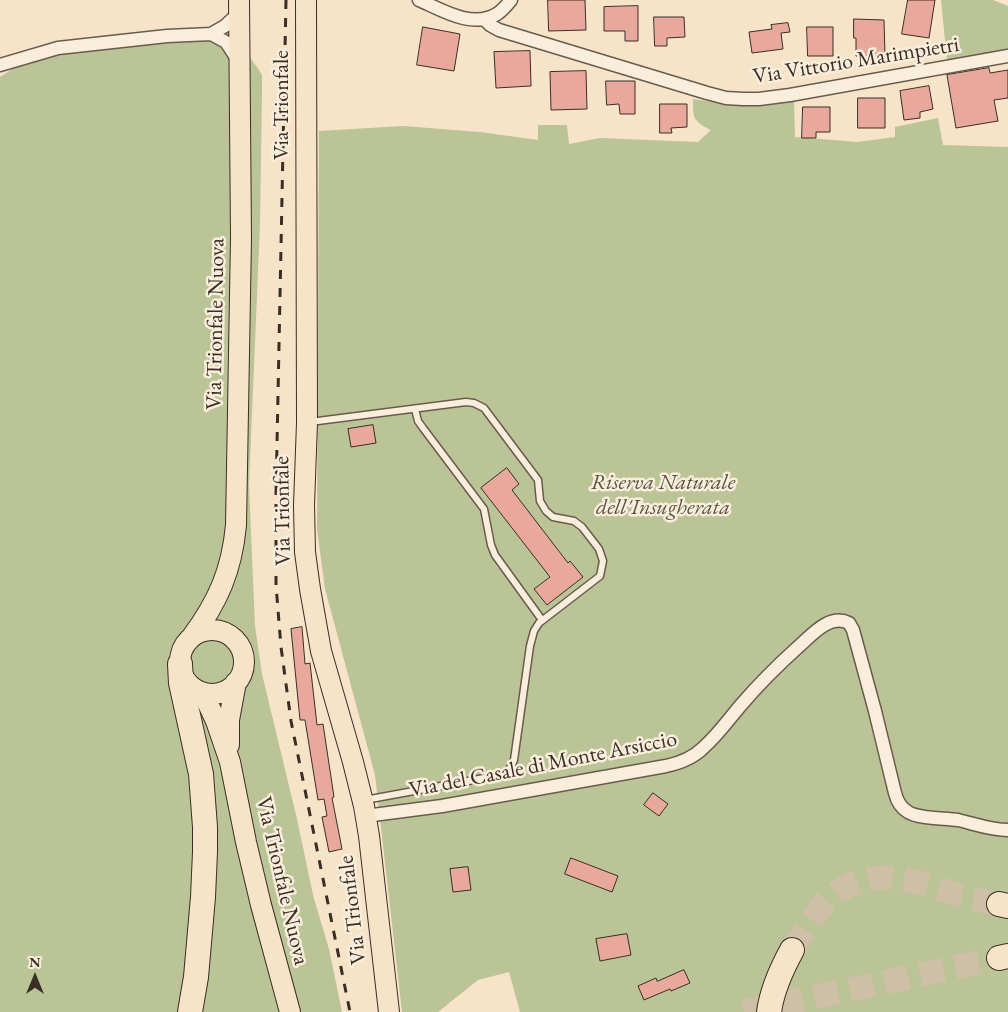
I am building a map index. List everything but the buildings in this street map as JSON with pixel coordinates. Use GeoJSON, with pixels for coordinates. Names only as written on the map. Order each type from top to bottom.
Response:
{"type":"FeatureCollection","features":[{"type":"Feature","properties":{"kind":"highway"},"geometry":{"type":"LineString","coordinates":[[180,664],[181,682],[201,774],[205,827],[205,867],[202,906],[195,984],[190,1012]]}},
{"type":"Feature","properties":{"kind":"highway"},"geometry":{"type":"LineString","coordinates":[[773,1007],[779,975],[792,950]]}},
{"type":"Feature","properties":{"kind":"main road","name":"Via Trionfale"},"geometry":{"type":"LineString","coordinates":[[306,0],[305,552],[321,650],[364,808],[389,1012]]}},
{"type":"Feature","properties":{"kind":"main road","name":"Via Trionfale Nuova"},"geometry":{"type":"LineString","coordinates":[[191,638],[207,614],[224,582],[233,551],[236,524],[242,238],[239,7]]}},
{"type":"Feature","properties":{"kind":"main road"},"geometry":{"type":"LineString","coordinates":[[217,631],[233,639],[241,652],[243,660],[242,672],[228,690],[210,694],[203,693],[194,689],[187,682],[182,674],[180,664],[184,646],[191,638],[199,633],[217,631]]}},
{"type":"Feature","properties":{"kind":"main road","name":"Via Trionfale Nuova"},"geometry":{"type":"LineString","coordinates":[[230,762],[229,720],[236,682]]}},
{"type":"Feature","properties":{"kind":"main road","name":"Via Trionfale Nuova"},"geometry":{"type":"LineString","coordinates":[[203,693],[216,721],[230,762],[261,905],[290,1012]]}},
{"type":"Feature","properties":{"kind":"street"},"geometry":{"type":"LineString","coordinates":[[419,0],[464,18],[484,19],[500,12],[512,0]]}},
{"type":"Feature","properties":{"kind":"street"},"geometry":{"type":"LineString","coordinates":[[0,65],[58,48],[149,38],[212,34],[225,26],[239,7]]}},
{"type":"Feature","properties":{"kind":"street","name":"Via Vittorio Marimpietri"},"geometry":{"type":"LineString","coordinates":[[484,19],[490,25],[500,30],[726,98],[759,99],[790,95],[1008,56]]}},
{"type":"Feature","properties":{"kind":"street"},"geometry":{"type":"LineString","coordinates":[[212,34],[226,42],[239,63]]}},
{"type":"Feature","properties":{"kind":"street","name":"Via del Casale di Monte Arsiccio"},"geometry":{"type":"LineString","coordinates":[[364,808],[442,806],[666,766],[682,761],[706,746],[768,675],[816,631],[829,623],[842,621],[849,623],[853,630],[896,797],[900,806],[915,815],[952,819],[989,828],[1008,830]]}},
{"type":"Feature","properties":{"kind":"lane"},"geometry":{"type":"LineString","coordinates":[[306,423],[466,402],[474,403],[484,408],[538,480],[540,501],[546,511],[553,517],[574,521],[582,527],[599,549],[602,561],[600,576],[542,620],[534,631],[530,646],[518,741],[510,769],[505,773],[495,776],[364,808]]}},
{"type":"Feature","properties":{"kind":"lane"},"geometry":{"type":"LineString","coordinates":[[415,409],[418,421],[484,509],[491,545],[495,555],[542,620]]}},
{"type":"Feature","properties":{"kind":"green space"},"geometry":{"type":"Polygon","coordinates":[[[941,0],[993,0],[1008,6],[1008,49],[947,60],[941,0]]]}},
{"type":"Feature","properties":{"kind":"green space"},"geometry":{"type":"Polygon","coordinates":[[[232,32],[262,75],[260,224],[249,485],[255,626],[262,674],[313,895],[329,949],[342,1012],[0,1012],[0,77],[23,62],[42,56],[232,32]]]}},
{"type":"Feature","properties":{"kind":"green space","name":"Riserva Naturale dell'Insugherata"},"geometry":{"type":"Polygon","coordinates":[[[693,99],[727,104],[794,100],[795,137],[857,142],[895,137],[895,127],[938,118],[943,145],[1008,147],[1008,1012],[520,1012],[509,972],[478,980],[438,1012],[402,1012],[375,775],[325,589],[317,529],[319,131],[403,126],[480,132],[538,140],[538,125],[567,125],[569,144],[600,138],[698,142],[711,130],[695,119],[693,99]]]}},
{"type":"Feature","properties":{"kind":"tunnel"},"geometry":{"type":"LineString","coordinates":[[792,950],[830,897],[850,885],[870,879],[897,878],[910,880],[961,896],[999,904]]}},
{"type":"Feature","properties":{"kind":"tunnel"},"geometry":{"type":"LineString","coordinates":[[744,1012],[999,958]]}},
{"type":"Feature","properties":{"kind":"railway"},"geometry":{"type":"LineString","coordinates":[[286,0],[276,493],[276,585],[281,647],[291,721],[350,1012]]}}]}
